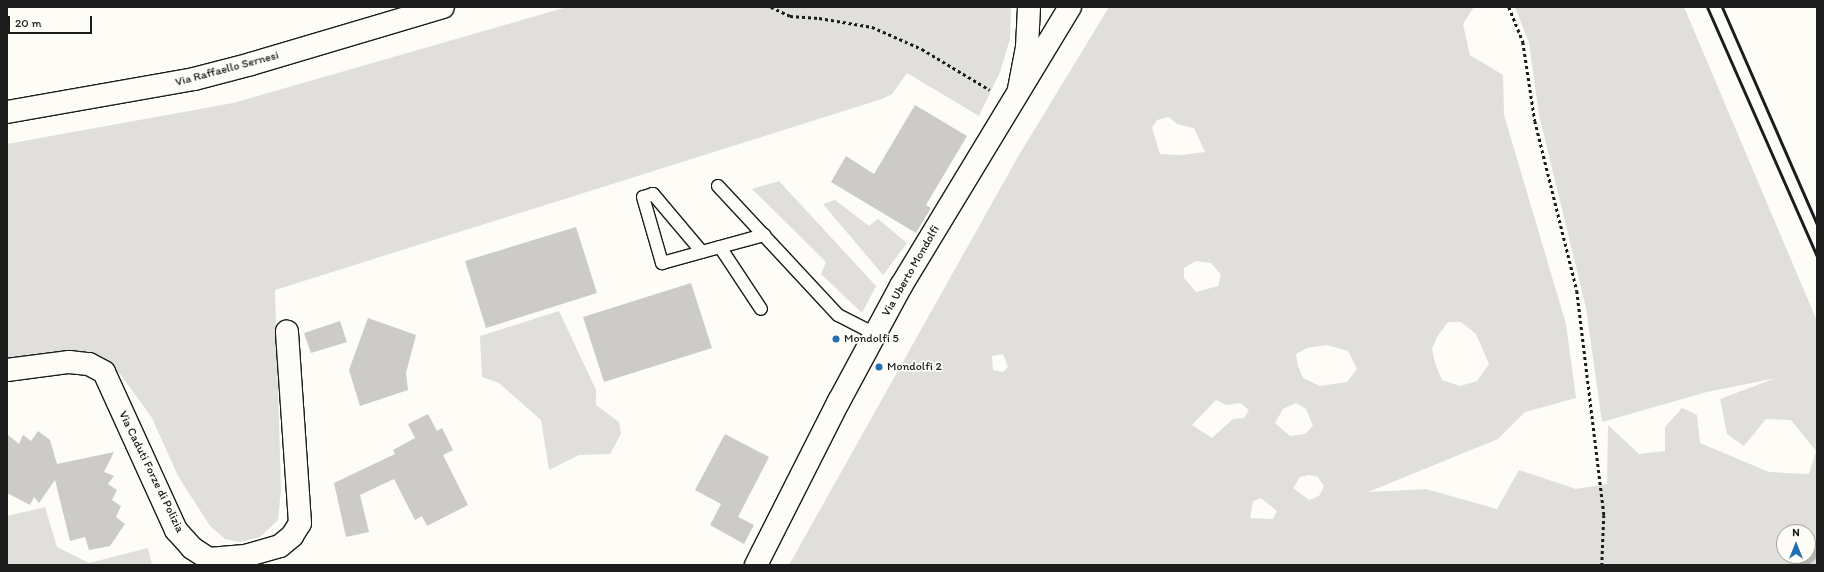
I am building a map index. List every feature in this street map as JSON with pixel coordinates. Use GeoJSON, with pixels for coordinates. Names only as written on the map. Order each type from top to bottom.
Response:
{"type":"FeatureCollection","features":[{"type":"Feature","properties":{"kind":"street"},"geometry":{"type":"LineString","coordinates":[[1018,92],[1027,47],[1029,7]]}},
{"type":"Feature","properties":{"kind":"street","name":"Via Uberto Mondolfi"},"geometry":{"type":"LineString","coordinates":[[756,565],[901,286],[1070,7]]}},
{"type":"Feature","properties":{"kind":"street","name":"Via Raffaello Sernesi"},"geometry":{"type":"LineString","coordinates":[[7,112],[194,79],[251,64],[432,8]]}},
{"type":"Feature","properties":{"kind":"street","name":"Via Caduti Forze di Polizia"},"geometry":{"type":"LineString","coordinates":[[7,370],[69,362],[89,364],[104,372],[176,530],[192,548],[209,559],[245,556],[280,546],[292,536],[300,523],[287,331]]}},
{"type":"Feature","properties":{"kind":"lane"},"geometry":{"type":"LineString","coordinates":[[718,186],[838,315],[875,334]]}},
{"type":"Feature","properties":{"kind":"lane"},"geometry":{"type":"LineString","coordinates":[[702,252],[653,194],[643,197],[662,263],[764,235]]}},
{"type":"Feature","properties":{"kind":"lane"},"geometry":{"type":"LineString","coordinates":[[720,248],[761,309]]}},
{"type":"Feature","properties":{"kind":"path"},"geometry":{"type":"LineString","coordinates":[[771,7],[790,16],[819,18],[872,27],[922,49],[996,94]]}},
{"type":"Feature","properties":{"kind":"path"},"geometry":{"type":"LineString","coordinates":[[1509,7],[1523,42],[1535,121],[1577,291],[1604,515],[1602,565]]}},
{"type":"Feature","properties":{"kind":"shaded area"},"geometry":{"type":"Polygon","coordinates":[[[567,7],[1011,7],[1010,39],[1000,72],[979,116],[907,73],[892,94],[882,99],[275,290],[281,489],[278,520],[260,537],[240,542],[225,539],[210,526],[178,476],[152,418],[121,375],[103,357],[87,351],[7,361],[7,144],[233,103],[567,7]]]}},
{"type":"Feature","properties":{"kind":"shaded area"},"geometry":{"type":"Polygon","coordinates":[[[1109,7],[1474,7],[1463,24],[1470,55],[1503,75],[1504,115],[1566,324],[1576,398],[1525,412],[1498,439],[1368,492],[1426,489],[1497,509],[1519,470],[1576,489],[1607,484],[1608,425],[1639,454],[1665,451],[1665,427],[1682,408],[1697,415],[1700,443],[1769,472],[1809,474],[1816,451],[1791,420],[1766,419],[1744,446],[1727,434],[1720,399],[1776,378],[1707,392],[1602,422],[1586,308],[1539,115],[1529,43],[1515,7],[1684,7],[1817,321],[1817,565],[789,565],[1019,155],[1109,7]],[[1169,117],[1157,120],[1152,128],[1160,154],[1181,155],[1205,152],[1194,128],[1177,124],[1169,117]],[[1196,261],[1184,268],[1184,278],[1196,292],[1218,286],[1221,275],[1211,263],[1196,261]],[[1448,322],[1437,337],[1432,349],[1435,363],[1442,380],[1460,386],[1477,381],[1489,364],[1476,334],[1461,322],[1448,322]],[[1327,345],[1307,348],[1296,354],[1298,366],[1303,378],[1320,386],[1347,382],[1357,369],[1348,351],[1327,345]],[[1003,354],[992,356],[993,370],[1003,372],[1008,367],[1003,354]],[[1216,400],[1192,425],[1212,438],[1233,419],[1244,418],[1249,410],[1240,403],[1226,405],[1216,400]],[[1296,403],[1283,409],[1275,423],[1290,436],[1305,434],[1313,426],[1306,409],[1296,403]],[[1309,475],[1300,477],[1293,488],[1309,500],[1319,496],[1324,486],[1318,477],[1309,475]],[[1261,498],[1253,501],[1250,518],[1273,519],[1277,511],[1261,498]]]}},
{"type":"Feature","properties":{"kind":"shaded area"},"geometry":{"type":"Polygon","coordinates":[[[779,181],[876,286],[862,313],[821,274],[826,262],[752,189],[779,181]]]}},
{"type":"Feature","properties":{"kind":"shaded area"},"geometry":{"type":"Polygon","coordinates":[[[835,200],[869,226],[878,219],[907,243],[883,275],[823,204],[835,200]]]}},
{"type":"Feature","properties":{"kind":"shaded area"},"geometry":{"type":"Polygon","coordinates":[[[559,311],[596,390],[596,405],[619,422],[621,434],[610,454],[579,455],[549,470],[541,420],[499,383],[482,377],[480,336],[559,311]]]}},
{"type":"Feature","properties":{"kind":"shaded area"},"geometry":{"type":"Polygon","coordinates":[[[45,507],[57,547],[89,563],[148,548],[152,565],[7,565],[7,516],[45,507]]]}},
{"type":"Feature","properties":{"kind":"building"},"geometry":{"type":"Polygon","coordinates":[[[915,105],[967,136],[926,205],[931,208],[916,233],[831,182],[846,156],[874,174],[915,105]]]}},
{"type":"Feature","properties":{"kind":"building"},"geometry":{"type":"Polygon","coordinates":[[[576,227],[597,293],[486,328],[465,261],[576,227]]]}},
{"type":"Feature","properties":{"kind":"building"},"geometry":{"type":"Polygon","coordinates":[[[691,283],[712,348],[604,382],[583,317],[691,283]]]}},
{"type":"Feature","properties":{"kind":"building"},"geometry":{"type":"Polygon","coordinates":[[[368,318],[416,335],[406,373],[408,390],[360,406],[349,370],[368,318]]]}},
{"type":"Feature","properties":{"kind":"building"},"geometry":{"type":"Polygon","coordinates":[[[340,321],[347,342],[311,353],[304,333],[340,321]]]}},
{"type":"Feature","properties":{"kind":"building"},"geometry":{"type":"Polygon","coordinates":[[[428,414],[437,431],[442,428],[453,450],[443,455],[468,505],[427,526],[422,516],[415,520],[394,479],[360,495],[369,532],[346,537],[334,483],[395,454],[393,450],[415,438],[408,424],[428,414]]]}},
{"type":"Feature","properties":{"kind":"building"},"geometry":{"type":"Polygon","coordinates":[[[38,431],[50,440],[57,464],[114,452],[104,472],[114,476],[108,484],[117,490],[112,500],[121,506],[116,517],[125,524],[110,546],[89,550],[85,537],[70,541],[55,480],[39,503],[34,497],[30,505],[7,493],[7,434],[19,444],[23,435],[31,441],[38,431]]]}},
{"type":"Feature","properties":{"kind":"building"},"geometry":{"type":"Polygon","coordinates":[[[725,434],[769,457],[738,517],[754,525],[744,544],[710,525],[721,504],[695,490],[725,434]]]}},
{"type":"Feature","properties":{"kind":"waterway"},"geometry":{"type":"LineString","coordinates":[[1803,565],[1817,552]]}},
{"type":"Feature","properties":{"kind":"railway"},"geometry":{"type":"LineString","coordinates":[[1707,7],[1817,256]]}},
{"type":"Feature","properties":{"kind":"railway"},"geometry":{"type":"LineString","coordinates":[[1722,7],[1817,224]]}},
{"type":"Feature","properties":{"kind":"place","name":"Mondolfi 5"},"geometry":{"type":"Point","coordinates":[836,339]}},
{"type":"Feature","properties":{"kind":"place","name":"Mondolfi 2"},"geometry":{"type":"Point","coordinates":[879,367]}}]}
